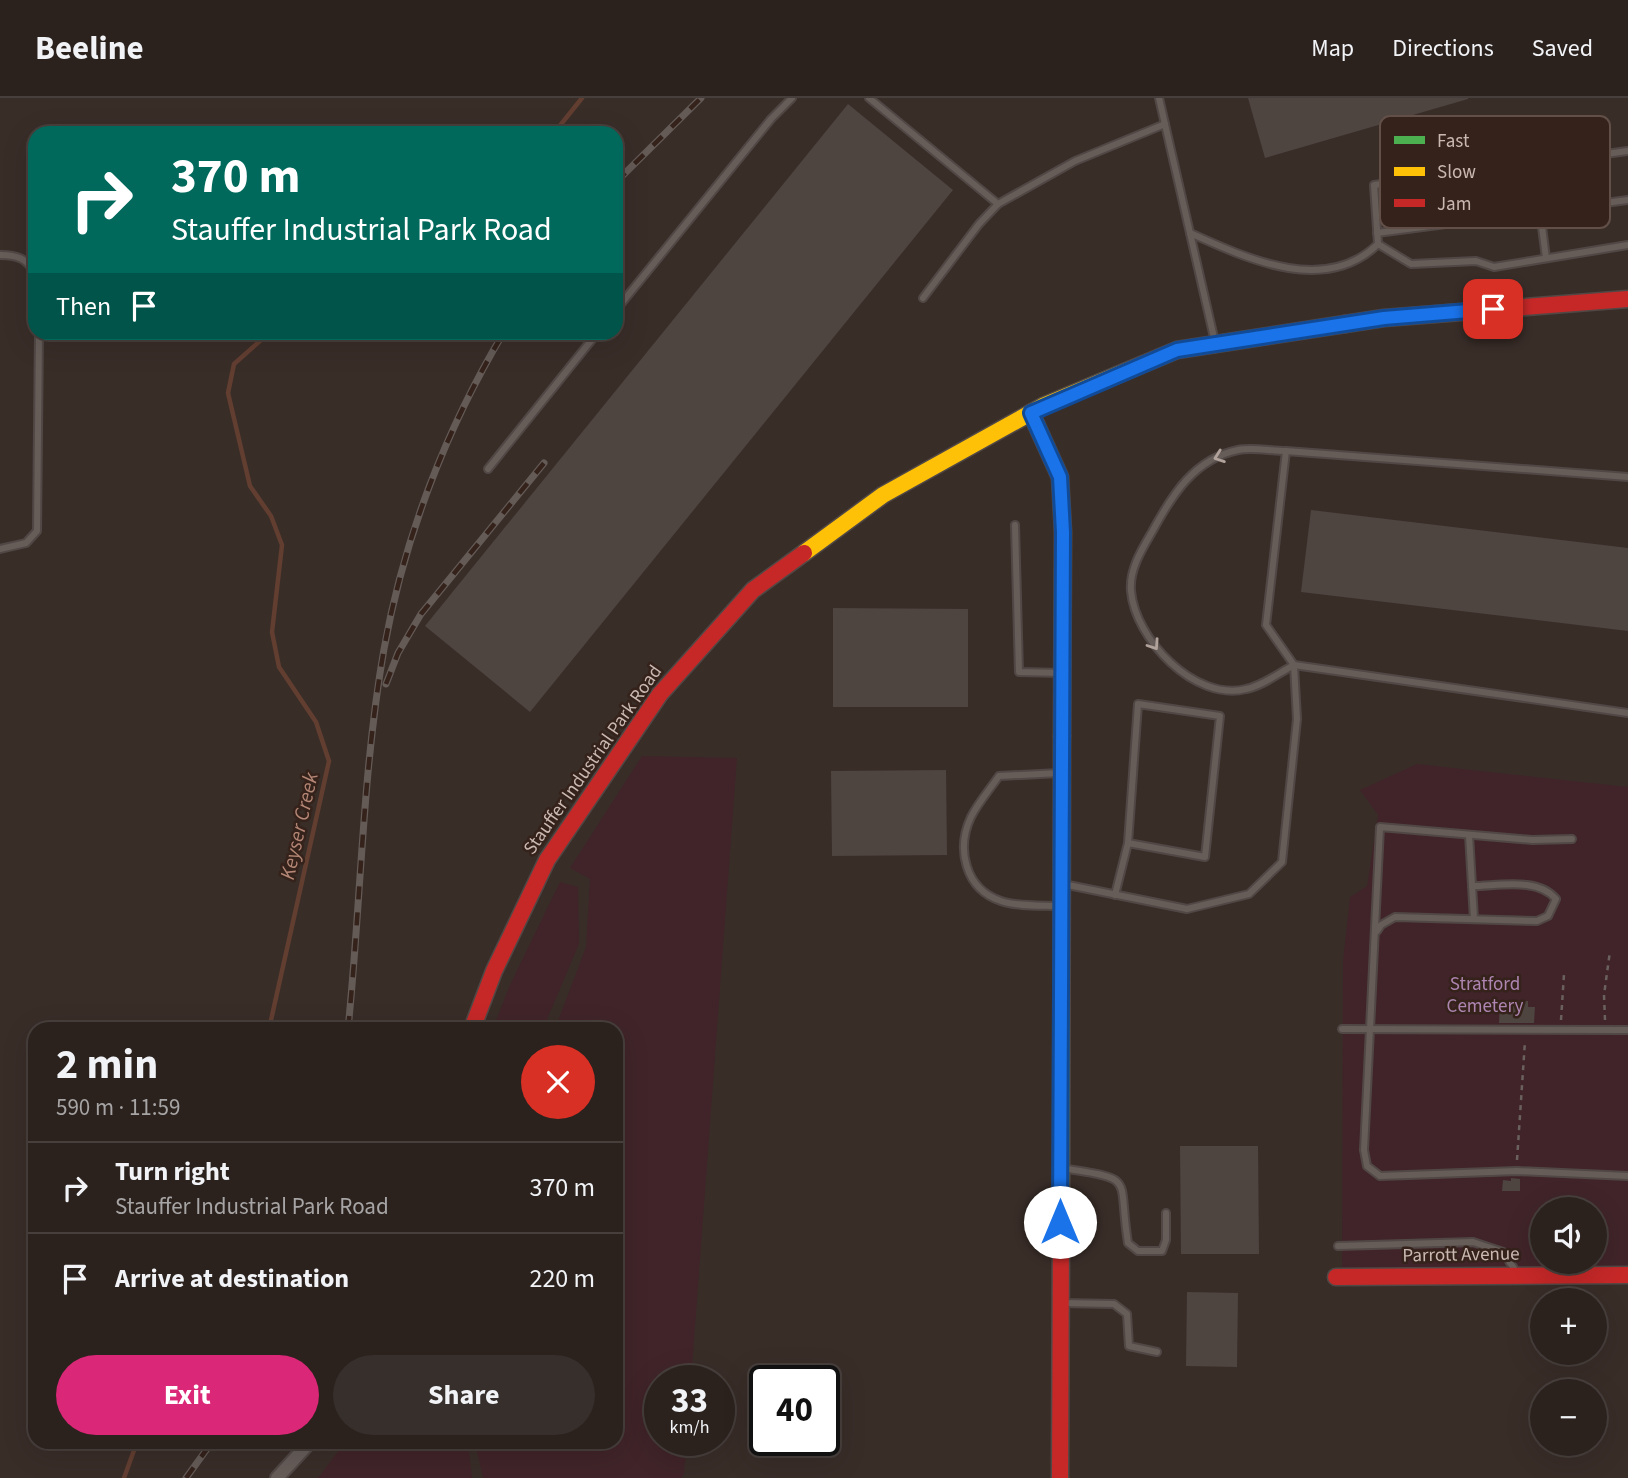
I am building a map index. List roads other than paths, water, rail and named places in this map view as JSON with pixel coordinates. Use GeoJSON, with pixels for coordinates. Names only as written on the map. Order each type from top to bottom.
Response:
{"type":"FeatureCollection","features":[{"type":"Feature","properties":{"kind":"street","name":"Stauffer Industrial Park Road"},"geometry":{"type":"LineString","coordinates":[[475,1022],[495,971],[547,860],[660,694],[753,590],[883,495],[1031,413],[1177,350],[1384,318],[1628,299]]}},
{"type":"Feature","properties":{"kind":"street"},"geometry":{"type":"LineString","coordinates":[[1031,413],[1060,477],[1060,1478]]}},
{"type":"Feature","properties":{"kind":"street","name":"Parrott Avenue"},"geometry":{"type":"LineString","coordinates":[[1336,1277],[1628,1275]]}},
{"type":"Feature","properties":{"kind":"street"},"geometry":{"type":"LineString","coordinates":[[277,1478],[304,1449]]}},
{"type":"Feature","properties":{"kind":"lane"},"geometry":{"type":"LineString","coordinates":[[623,301],[771,118],[792,98]]}},
{"type":"Feature","properties":{"kind":"lane"},"geometry":{"type":"LineString","coordinates":[[869,98],[998,204]]}},
{"type":"Feature","properties":{"kind":"lane"},"geometry":{"type":"LineString","coordinates":[[1159,98],[1216,344]]}},
{"type":"Feature","properties":{"kind":"lane"},"geometry":{"type":"LineString","coordinates":[[923,298],[979,224],[998,204],[1075,161],[1165,124]]}},
{"type":"Feature","properties":{"kind":"lane"},"geometry":{"type":"LineString","coordinates":[[1610,153],[1628,151]]}},
{"type":"Feature","properties":{"kind":"lane"},"geometry":{"type":"LineString","coordinates":[[1378,244],[1374,185],[1380,184]]}},
{"type":"Feature","properties":{"kind":"lane"},"geometry":{"type":"LineString","coordinates":[[1610,202],[1628,200]]}},
{"type":"Feature","properties":{"kind":"lane"},"geometry":{"type":"LineString","coordinates":[[1377,233],[1416,228]]}},
{"type":"Feature","properties":{"kind":"lane"},"geometry":{"type":"LineString","coordinates":[[1542,228],[1546,258]]}},
{"type":"Feature","properties":{"kind":"lane"},"geometry":{"type":"LineString","coordinates":[[1190,233],[1243,257],[1294,270],[1320,269],[1364,257],[1378,244]]}},
{"type":"Feature","properties":{"kind":"lane"},"geometry":{"type":"LineString","coordinates":[[1378,244],[1411,264],[1476,261],[1494,267],[1628,245]]}},
{"type":"Feature","properties":{"kind":"lane"},"geometry":{"type":"LineString","coordinates":[[0,255],[17,255],[28,263]]}},
{"type":"Feature","properties":{"kind":"lane"},"geometry":{"type":"LineString","coordinates":[[0,550],[26,543],[37,531],[39,340]]}},
{"type":"Feature","properties":{"kind":"lane"},"geometry":{"type":"LineString","coordinates":[[488,469],[592,340]]}},
{"type":"Feature","properties":{"kind":"lane"},"geometry":{"type":"LineString","coordinates":[[1628,477],[1286,451],[1239,450],[1204,463],[1174,491],[1137,557],[1131,590],[1138,622],[1161,655],[1191,679],[1218,687],[1245,690],[1294,665],[1628,713]]}},
{"type":"Feature","properties":{"kind":"lane"},"geometry":{"type":"LineString","coordinates":[[1062,884],[1187,909],[1249,894],[1282,862],[1297,719],[1294,665],[1266,625],[1286,451]]}},
{"type":"Feature","properties":{"kind":"lane"},"geometry":{"type":"LineString","coordinates":[[1015,525],[1018,671],[1062,673]]}},
{"type":"Feature","properties":{"kind":"lane"},"geometry":{"type":"LineString","coordinates":[[1115,895],[1128,844],[1138,704],[1220,716],[1205,857],[1128,844]]}},
{"type":"Feature","properties":{"kind":"lane"},"geometry":{"type":"LineString","coordinates":[[1062,772],[999,776],[972,816],[963,840],[965,864],[973,884],[1002,901],[1062,906]]}},
{"type":"Feature","properties":{"kind":"lane"},"geometry":{"type":"LineString","coordinates":[[1572,839],[1532,840],[1380,827],[1364,1150],[1367,1166],[1380,1176],[1390,1177],[1517,1171],[1628,1176]]}},
{"type":"Feature","properties":{"kind":"lane"},"geometry":{"type":"LineString","coordinates":[[1469,835],[1474,919]]}},
{"type":"Feature","properties":{"kind":"lane"},"geometry":{"type":"LineString","coordinates":[[1375,936],[1381,925],[1395,917],[1537,921],[1548,916],[1556,899],[1548,890],[1537,886],[1472,886]]}},
{"type":"Feature","properties":{"kind":"lane"},"geometry":{"type":"LineString","coordinates":[[1342,1029],[1628,1030]]}},
{"type":"Feature","properties":{"kind":"lane"},"geometry":{"type":"LineString","coordinates":[[1060,1168],[1112,1176],[1125,1189],[1128,1243],[1138,1251],[1162,1251],[1166,1240],[1166,1213]]}},
{"type":"Feature","properties":{"kind":"lane"},"geometry":{"type":"LineString","coordinates":[[1338,1246],[1473,1242],[1503,1252],[1518,1275]]}},
{"type":"Feature","properties":{"kind":"lane"},"geometry":{"type":"LineString","coordinates":[[1060,1303],[1114,1304],[1127,1314],[1129,1346],[1157,1352]]}},
{"type":"Feature","properties":{"kind":"waterway","name":"Keyser Creek"},"geometry":{"type":"LineString","coordinates":[[560,126],[582,98]]}},
{"type":"Feature","properties":{"kind":"waterway","name":"Keyser Creek"},"geometry":{"type":"LineString","coordinates":[[261,340],[234,364],[228,393],[250,486],[271,516],[282,545],[272,632],[279,667],[316,722],[329,761],[271,1022]]}},
{"type":"Feature","properties":{"kind":"waterway","name":"Keyser Creek"},"geometry":{"type":"LineString","coordinates":[[124,1478],[134,1449]]}},
{"type":"Feature","properties":{"kind":"railway"},"geometry":{"type":"LineString","coordinates":[[623,175],[701,98]]}},
{"type":"Feature","properties":{"kind":"railway"},"geometry":{"type":"LineString","coordinates":[[349,1022],[371,743],[384,649],[393,607],[415,525],[430,485],[464,407],[499,340]]}},
{"type":"Feature","properties":{"kind":"railway"},"geometry":{"type":"LineString","coordinates":[[386,684],[398,653],[421,614],[544,463]]}},
{"type":"Feature","properties":{"kind":"railway"},"geometry":{"type":"LineString","coordinates":[[186,1478],[207,1449]]}},
{"type":"Feature","properties":{"kind":"park label","name":"Stratford Cemetery"},"geometry":{"type":"Point","coordinates":[1485,995]}}]}
